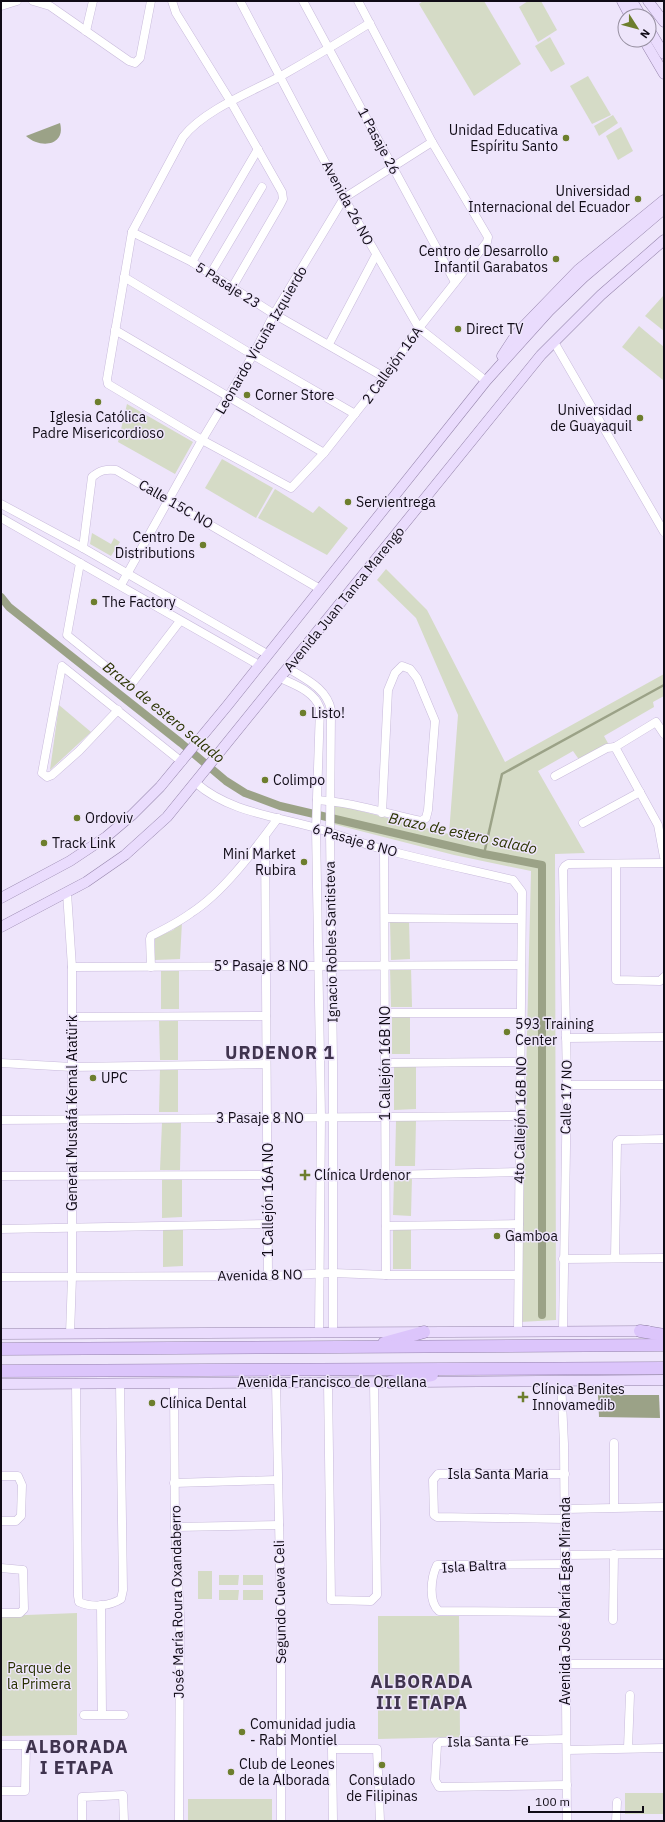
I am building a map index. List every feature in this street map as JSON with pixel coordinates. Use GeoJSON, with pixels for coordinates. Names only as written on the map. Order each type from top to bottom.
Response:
{"type":"FeatureCollection","features":[{"type":"Feature","properties":{"kind":"highway"},"geometry":{"type":"LineString","coordinates":[[640,1331],[664,1335]]}},
{"type":"Feature","properties":{"kind":"highway"},"geometry":{"type":"LineString","coordinates":[[368,1347],[424,1332]]}},
{"type":"Feature","properties":{"kind":"highway"},"geometry":{"type":"LineString","coordinates":[[1,1349],[664,1345]]}},
{"type":"Feature","properties":{"kind":"highway"},"geometry":{"type":"LineString","coordinates":[[390,1382],[469,1368]]}},
{"type":"Feature","properties":{"kind":"highway","name":"Avenida Francisco de Orellana"},"geometry":{"type":"LineString","coordinates":[[1,1371],[664,1368]]}},
{"type":"Feature","properties":{"kind":"main road"},"geometry":{"type":"LineString","coordinates":[[648,1],[664,22]]}},
{"type":"Feature","properties":{"kind":"main road"},"geometry":{"type":"LineString","coordinates":[[656,1],[664,15]]}},
{"type":"Feature","properties":{"kind":"main road"},"geometry":{"type":"LineString","coordinates":[[657,42],[664,54]]}},
{"type":"Feature","properties":{"kind":"main road"},"geometry":{"type":"LineString","coordinates":[[649,48],[664,74]]}},
{"type":"Feature","properties":{"kind":"main road","name":"Avenida Juan Tanca Marengo"},"geometry":{"type":"LineString","coordinates":[[486,382],[517,333],[543,305],[578,270],[664,200]]}},
{"type":"Feature","properties":{"kind":"main road","name":"Avenida Juan Tanca Marengo"},"geometry":{"type":"LineString","coordinates":[[1,898],[70,861],[106,837],[138,809],[184,760],[486,382],[549,311],[584,277],[664,210]]}},
{"type":"Feature","properties":{"kind":"main road","name":"Avenida Juan Tanca Marengo"},"geometry":{"type":"LineString","coordinates":[[1,927],[67,893],[125,855],[167,817],[216,759],[520,380],[554,342],[601,295],[664,240]]}},
{"type":"Feature","properties":{"kind":"main road"},"geometry":{"type":"LineString","coordinates":[[644,257],[664,248]]}},
{"type":"Feature","properties":{"kind":"main road"},"geometry":{"type":"LineString","coordinates":[[1,1334],[664,1330]]}},
{"type":"Feature","properties":{"kind":"main road","name":"Avenida Francisco de Orellana"},"geometry":{"type":"LineString","coordinates":[[1,1384],[664,1380]]}},
{"type":"Feature","properties":{"kind":"street"},"geometry":{"type":"LineString","coordinates":[[1,6],[17,1]]}},
{"type":"Feature","properties":{"kind":"street"},"geometry":{"type":"LineString","coordinates":[[33,1],[38,1],[50,6],[129,61],[135,63],[140,58],[151,1]]}},
{"type":"Feature","properties":{"kind":"street"},"geometry":{"type":"LineString","coordinates":[[86,31],[93,1]]}},
{"type":"Feature","properties":{"kind":"street"},"geometry":{"type":"LineString","coordinates":[[172,1],[176,13],[231,102],[282,192],[283,199],[233,286]]}},
{"type":"Feature","properties":{"kind":"street","name":"Avenida 26 NO"},"geometry":{"type":"LineString","coordinates":[[240,1],[344,198],[419,328],[486,382]]}},
{"type":"Feature","properties":{"kind":"street","name":"1 Pasaje 26"},"geometry":{"type":"LineString","coordinates":[[302,1],[329,48],[455,282]]}},
{"type":"Feature","properties":{"kind":"street"},"geometry":{"type":"LineString","coordinates":[[358,1],[432,142]]}},
{"type":"Feature","properties":{"kind":"street"},"geometry":{"type":"LineString","coordinates":[[202,440],[108,384],[107,379],[132,232],[183,137],[191,128],[231,102],[280,76],[370,23]]}},
{"type":"Feature","properties":{"kind":"street","name":"Leonardo Vicuña Izquierdo"},"geometry":{"type":"LineString","coordinates":[[121,585],[202,440],[253,355],[274,314],[344,198],[432,142]]}},
{"type":"Feature","properties":{"kind":"street","name":"2 Callejón 16A"},"geometry":{"type":"LineString","coordinates":[[202,440],[290,488],[294,486],[324,453],[384,377],[419,328],[488,242],[488,238],[432,142]]}},
{"type":"Feature","properties":{"kind":"street"},"geometry":{"type":"LineString","coordinates":[[192,262],[258,149]]}},
{"type":"Feature","properties":{"kind":"street"},"geometry":{"type":"LineString","coordinates":[[211,273],[262,187]]}},
{"type":"Feature","properties":{"kind":"street","name":"5 Pasaje 23"},"geometry":{"type":"LineString","coordinates":[[132,232],[192,262],[233,286],[274,314],[384,377]]}},
{"type":"Feature","properties":{"kind":"street"},"geometry":{"type":"LineString","coordinates":[[328,344],[376,255]]}},
{"type":"Feature","properties":{"kind":"street"},"geometry":{"type":"LineString","coordinates":[[124,277],[253,355],[355,414]]}},
{"type":"Feature","properties":{"kind":"street"},"geometry":{"type":"LineString","coordinates":[[115,330],[324,453]]}},
{"type":"Feature","properties":{"kind":"street"},"geometry":{"type":"LineString","coordinates":[[554,342],[664,532]]}},
{"type":"Feature","properties":{"kind":"street","name":"Calle 15C NO"},"geometry":{"type":"LineString","coordinates":[[83,548],[92,477],[98,472],[108,469],[116,470],[320,589]]}},
{"type":"Feature","properties":{"kind":"street"},"geometry":{"type":"LineString","coordinates":[[1,504],[83,548],[268,654]]}},
{"type":"Feature","properties":{"kind":"street"},"geometry":{"type":"LineString","coordinates":[[1,518],[121,585],[180,622],[259,665]]}},
{"type":"Feature","properties":{"kind":"street"},"geometry":{"type":"LineString","coordinates":[[80,563],[67,635],[130,686],[180,622]]}},
{"type":"Feature","properties":{"kind":"street"},"geometry":{"type":"LineString","coordinates":[[118,710],[79,751],[52,775],[47,777],[42,773],[62,666],[184,760]]}},
{"type":"Feature","properties":{"kind":"street"},"geometry":{"type":"LineString","coordinates":[[317,802],[331,802],[382,813],[420,821],[426,818],[428,810],[435,721],[417,678],[410,669],[402,666],[395,673],[388,690],[382,813]]}},
{"type":"Feature","properties":{"kind":"street","name":"Ignacio Robles Santisteva"},"geometry":{"type":"LineString","coordinates":[[288,668],[321,690],[325,694],[330,704],[333,1332]]}},
{"type":"Feature","properties":{"kind":"street","name":"Ignacio Robles Santisteva"},"geometry":{"type":"LineString","coordinates":[[280,678],[309,693],[316,700],[320,708],[316,826],[321,1117],[319,1333]]}},
{"type":"Feature","properties":{"kind":"street"},"geometry":{"type":"LineString","coordinates":[[555,776],[607,748],[615,747],[656,722],[664,734]]}},
{"type":"Feature","properties":{"kind":"street"},"geometry":{"type":"LineString","coordinates":[[615,747],[660,831],[664,857]]}},
{"type":"Feature","properties":{"kind":"street","name":"6 Pasaje 8 NO"},"geometry":{"type":"LineString","coordinates":[[196,783],[208,794],[223,801],[278,818],[330,829],[384,850],[513,880],[518,885]]}},
{"type":"Feature","properties":{"kind":"street"},"geometry":{"type":"LineString","coordinates":[[583,823],[640,792]]}},
{"type":"Feature","properties":{"kind":"street"},"geometry":{"type":"LineString","coordinates":[[151,966],[150,939],[152,936],[192,913],[220,889],[265,837],[278,818]]}},
{"type":"Feature","properties":{"kind":"street","name":"1 Callejón 16A NO"},"geometry":{"type":"LineString","coordinates":[[265,837],[268,1276]]}},
{"type":"Feature","properties":{"kind":"street","name":"1 Callejón 16B NO"},"geometry":{"type":"LineString","coordinates":[[384,850],[386,1276]]}},
{"type":"Feature","properties":{"kind":"street"},"geometry":{"type":"LineString","coordinates":[[664,863],[616,864],[615,978],[619,981],[660,981],[664,977]]}},
{"type":"Feature","properties":{"kind":"street","name":"Calle 17 NO"},"geometry":{"type":"LineString","coordinates":[[563,1331],[567,1085],[563,870],[568,864],[616,864]]}},
{"type":"Feature","properties":{"kind":"street","name":"4to Callejón 16B NO"},"geometry":{"type":"LineString","coordinates":[[518,885],[522,892],[518,1332]]}},
{"type":"Feature","properties":{"kind":"street","name":"General Mustafá Kemal Atatürk"},"geometry":{"type":"LineString","coordinates":[[67,893],[72,967],[72,1277],[70,1334]]}},
{"type":"Feature","properties":{"kind":"street"},"geometry":{"type":"LineString","coordinates":[[385,918],[521,919]]}},
{"type":"Feature","properties":{"kind":"street","name":"5° Pasaje 8 NO"},"geometry":{"type":"LineString","coordinates":[[72,967],[521,965]]}},
{"type":"Feature","properties":{"kind":"street"},"geometry":{"type":"LineString","coordinates":[[385,1014],[520,1014]]}},
{"type":"Feature","properties":{"kind":"street"},"geometry":{"type":"LineString","coordinates":[[72,1017],[266,1016]]}},
{"type":"Feature","properties":{"kind":"street"},"geometry":{"type":"LineString","coordinates":[[566,1038],[664,1037]]}},
{"type":"Feature","properties":{"kind":"street"},"geometry":{"type":"LineString","coordinates":[[385,1063],[520,1062]]}},
{"type":"Feature","properties":{"kind":"street"},"geometry":{"type":"LineString","coordinates":[[1,1064],[72,1067],[266,1064]]}},
{"type":"Feature","properties":{"kind":"street"},"geometry":{"type":"LineString","coordinates":[[567,1085],[664,1084]]}},
{"type":"Feature","properties":{"kind":"street","name":"3 Pasaje 8 NO"},"geometry":{"type":"LineString","coordinates":[[1,1120],[520,1116]]}},
{"type":"Feature","properties":{"kind":"street"},"geometry":{"type":"LineString","coordinates":[[615,1258],[617,1142],[619,1140],[664,1139]]}},
{"type":"Feature","properties":{"kind":"street"},"geometry":{"type":"LineString","coordinates":[[386,1175],[519,1172]]}},
{"type":"Feature","properties":{"kind":"street"},"geometry":{"type":"LineString","coordinates":[[1,1176],[267,1175]]}},
{"type":"Feature","properties":{"kind":"street"},"geometry":{"type":"LineString","coordinates":[[1,1229],[268,1224]]}},
{"type":"Feature","properties":{"kind":"street"},"geometry":{"type":"LineString","coordinates":[[386,1226],[519,1224]]}},
{"type":"Feature","properties":{"kind":"street"},"geometry":{"type":"LineString","coordinates":[[563,1259],[664,1258]]}},
{"type":"Feature","properties":{"kind":"street","name":"Avenida 8 NO"},"geometry":{"type":"LineString","coordinates":[[1,1277],[268,1276],[333,1273],[386,1276],[518,1275]]}},
{"type":"Feature","properties":{"kind":"street","name":"Avenida José María Egas Miranda"},"geometry":{"type":"LineString","coordinates":[[561,1381],[565,1474],[567,1821]]}},
{"type":"Feature","properties":{"kind":"street"},"geometry":{"type":"LineString","coordinates":[[328,1382],[331,1600],[371,1601],[377,1595],[374,1382]]}},
{"type":"Feature","properties":{"kind":"street"},"geometry":{"type":"LineString","coordinates":[[76,1383],[78,1596],[80,1602],[85,1605],[102,1605],[113,1604],[121,1599],[124,1590],[120,1383]]}},
{"type":"Feature","properties":{"kind":"street","name":"José María Roura Oxandaberro"},"geometry":{"type":"LineString","coordinates":[[174,1383],[175,1527],[180,1616],[179,1821]]}},
{"type":"Feature","properties":{"kind":"street","name":"Segundo Cueva Celi"},"geometry":{"type":"LineString","coordinates":[[276,1383],[281,1613],[280,1821]]}},
{"type":"Feature","properties":{"kind":"street"},"geometry":{"type":"LineString","coordinates":[[614,1443],[614,1507]]}},
{"type":"Feature","properties":{"kind":"street","name":"Isla Santa Maria"},"geometry":{"type":"LineString","coordinates":[[565,1474],[438,1474],[433,1480],[434,1515],[436,1517],[565,1519]]}},
{"type":"Feature","properties":{"kind":"street"},"geometry":{"type":"LineString","coordinates":[[1,1476],[18,1476],[22,1484],[21,1516],[16,1521],[1,1521]]}},
{"type":"Feature","properties":{"kind":"street"},"geometry":{"type":"LineString","coordinates":[[174,1483],[277,1480]]}},
{"type":"Feature","properties":{"kind":"street"},"geometry":{"type":"LineString","coordinates":[[565,1509],[664,1507]]}},
{"type":"Feature","properties":{"kind":"street"},"geometry":{"type":"LineString","coordinates":[[175,1527],[279,1525]]}},
{"type":"Feature","properties":{"kind":"street"},"geometry":{"type":"LineString","coordinates":[[613,1620],[614,1554]]}},
{"type":"Feature","properties":{"kind":"street"},"geometry":{"type":"LineString","coordinates":[[565,1555],[664,1554]]}},
{"type":"Feature","properties":{"kind":"street","name":"Isla Baltra"},"geometry":{"type":"LineString","coordinates":[[565,1564],[437,1565],[433,1574],[433,1601],[434,1607],[439,1611],[565,1612]]}},
{"type":"Feature","properties":{"kind":"street"},"geometry":{"type":"LineString","coordinates":[[1,1568],[19,1568],[23,1570],[24,1573],[24,1609],[22,1612],[1,1613]]}},
{"type":"Feature","properties":{"kind":"street"},"geometry":{"type":"LineString","coordinates":[[102,1605],[102,1714]]}},
{"type":"Feature","properties":{"kind":"street"},"geometry":{"type":"LineString","coordinates":[[565,1664],[664,1664]]}},
{"type":"Feature","properties":{"kind":"street"},"geometry":{"type":"LineString","coordinates":[[628,1748],[630,1695]]}},
{"type":"Feature","properties":{"kind":"street"},"geometry":{"type":"LineString","coordinates":[[84,1715],[124,1715]]}},
{"type":"Feature","properties":{"kind":"street","name":"Isla Santa Fe"},"geometry":{"type":"LineString","coordinates":[[566,1739],[440,1742],[437,1746],[435,1780],[439,1787],[567,1785]]}},
{"type":"Feature","properties":{"kind":"street"},"geometry":{"type":"LineString","coordinates":[[1,1745],[26,1746],[25,1791],[1,1791]]}},
{"type":"Feature","properties":{"kind":"street"},"geometry":{"type":"LineString","coordinates":[[566,1750],[664,1748]]}},
{"type":"Feature","properties":{"kind":"street"},"geometry":{"type":"LineString","coordinates":[[333,1821],[332,1749],[378,1749],[380,1821]]}},
{"type":"Feature","properties":{"kind":"street"},"geometry":{"type":"LineString","coordinates":[[82,1821],[82,1797],[123,1795],[124,1821]]}},
{"type":"Feature","properties":{"kind":"street"},"geometry":{"type":"LineString","coordinates":[[616,1821],[617,1802]]}},
{"type":"Feature","properties":{"kind":"green space"},"geometry":{"type":"Polygon","coordinates":[[[423,1],[484,1],[521,64],[474,96],[419,4],[423,1]]]}},
{"type":"Feature","properties":{"kind":"green space"},"geometry":{"type":"Polygon","coordinates":[[[528,1],[541,1],[557,30],[538,42],[519,7],[528,1]]]}},
{"type":"Feature","properties":{"kind":"green space"},"geometry":{"type":"Polygon","coordinates":[[[550,37],[565,64],[551,72],[535,46],[550,37]]]}},
{"type":"Feature","properties":{"kind":"green space"},"geometry":{"type":"Polygon","coordinates":[[[588,76],[611,115],[592,124],[570,86],[588,76]]]}},
{"type":"Feature","properties":{"kind":"green space"},"geometry":{"type":"Polygon","coordinates":[[[613,115],[618,123],[599,136],[594,126],[613,115]]]}},
{"type":"Feature","properties":{"kind":"green space"},"geometry":{"type":"Polygon","coordinates":[[[621,127],[633,151],[618,160],[606,136],[621,127]]]}},
{"type":"Feature","properties":{"kind":"green space"},"geometry":{"type":"Polygon","coordinates":[[[663,296],[664,297],[664,331],[645,316],[663,296]]]}},
{"type":"Feature","properties":{"kind":"green space"},"geometry":{"type":"Polygon","coordinates":[[[639,326],[664,347],[663,380],[622,347],[639,326]]]}},
{"type":"Feature","properties":{"kind":"green space"},"geometry":{"type":"Polygon","coordinates":[[[127,404],[193,442],[175,474],[118,442],[127,404]]]}},
{"type":"Feature","properties":{"kind":"green space"},"geometry":{"type":"Polygon","coordinates":[[[222,459],[273,488],[256,518],[205,488],[222,459]]]}},
{"type":"Feature","properties":{"kind":"green space"},"geometry":{"type":"Polygon","coordinates":[[[275,489],[313,513],[319,506],[348,528],[327,555],[258,518],[275,489]]]}},
{"type":"Feature","properties":{"kind":"green space"},"geometry":{"type":"Polygon","coordinates":[[[92,533],[111,544],[114,538],[120,542],[111,556],[90,544],[92,533]]]}},
{"type":"Feature","properties":{"kind":"green space"},"geometry":{"type":"Polygon","coordinates":[[[386,569],[427,610],[505,762],[664,674],[664,696],[653,702],[654,707],[604,736],[609,745],[580,761],[573,751],[538,771],[585,853],[555,854],[556,1320],[520,1322],[531,871],[454,855],[333,824],[334,804],[449,834],[458,715],[416,618],[377,580],[386,569]]]}},
{"type":"Feature","properties":{"kind":"green space"},"geometry":{"type":"Polygon","coordinates":[[[59,705],[91,732],[50,770],[59,705]]]}},
{"type":"Feature","properties":{"kind":"green space"},"geometry":{"type":"Polygon","coordinates":[[[409,920],[410,959],[391,960],[390,921],[409,920]]]}},
{"type":"Feature","properties":{"kind":"green space"},"geometry":{"type":"Polygon","coordinates":[[[182,922],[180,959],[155,960],[155,938],[173,930],[182,922]]]}},
{"type":"Feature","properties":{"kind":"green space"},"geometry":{"type":"Polygon","coordinates":[[[390,967],[411,967],[412,1007],[391,1007],[390,967]]]}},
{"type":"Feature","properties":{"kind":"green space"},"geometry":{"type":"Polygon","coordinates":[[[161,969],[179,969],[179,1009],[161,1009],[161,969]]]}},
{"type":"Feature","properties":{"kind":"green space"},"geometry":{"type":"Polygon","coordinates":[[[410,1015],[410,1054],[392,1054],[392,1016],[410,1015]]]}},
{"type":"Feature","properties":{"kind":"green space"},"geometry":{"type":"Polygon","coordinates":[[[159,1019],[178,1019],[178,1060],[160,1060],[159,1019]]]}},
{"type":"Feature","properties":{"kind":"green space"},"geometry":{"type":"Polygon","coordinates":[[[394,1065],[416,1065],[416,1109],[394,1110],[394,1065]]]}},
{"type":"Feature","properties":{"kind":"green space"},"geometry":{"type":"Polygon","coordinates":[[[160,1068],[178,1069],[178,1112],[159,1112],[160,1068]]]}},
{"type":"Feature","properties":{"kind":"green space"},"geometry":{"type":"Polygon","coordinates":[[[396,1121],[416,1121],[415,1166],[395,1166],[396,1121]]]}},
{"type":"Feature","properties":{"kind":"green space"},"geometry":{"type":"Polygon","coordinates":[[[162,1123],[181,1123],[180,1170],[160,1170],[162,1123]]]}},
{"type":"Feature","properties":{"kind":"green space"},"geometry":{"type":"Polygon","coordinates":[[[182,1177],[182,1217],[162,1218],[162,1178],[182,1177]]]}},
{"type":"Feature","properties":{"kind":"green space"},"geometry":{"type":"Polygon","coordinates":[[[394,1177],[412,1177],[411,1216],[393,1215],[394,1177]]]}},
{"type":"Feature","properties":{"kind":"green space"},"geometry":{"type":"Polygon","coordinates":[[[183,1228],[183,1266],[163,1267],[163,1229],[183,1228]]]}},
{"type":"Feature","properties":{"kind":"green space"},"geometry":{"type":"Polygon","coordinates":[[[393,1228],[411,1228],[411,1269],[393,1269],[393,1228]]]}},
{"type":"Feature","properties":{"kind":"green space"},"geometry":{"type":"Polygon","coordinates":[[[198,1571],[212,1571],[212,1599],[198,1599],[198,1571]]]}},
{"type":"Feature","properties":{"kind":"green space"},"geometry":{"type":"Polygon","coordinates":[[[219,1575],[239,1575],[238,1585],[219,1585],[219,1575]]]}},
{"type":"Feature","properties":{"kind":"green space"},"geometry":{"type":"Polygon","coordinates":[[[243,1575],[263,1575],[263,1585],[243,1585],[243,1575]]]}},
{"type":"Feature","properties":{"kind":"green space"},"geometry":{"type":"Polygon","coordinates":[[[219,1590],[239,1590],[238,1600],[219,1600],[219,1590]]]}},
{"type":"Feature","properties":{"kind":"green space"},"geometry":{"type":"Polygon","coordinates":[[[243,1590],[263,1590],[263,1600],[243,1600],[243,1590]]]}},
{"type":"Feature","properties":{"kind":"green space","name":"Parque de la Primera"},"geometry":{"type":"Polygon","coordinates":[[[77,1613],[77,1735],[1,1736],[1,1616],[77,1613]]]}},
{"type":"Feature","properties":{"kind":"green space"},"geometry":{"type":"Polygon","coordinates":[[[378,1616],[459,1616],[460,1737],[378,1739],[378,1616]]]}},
{"type":"Feature","properties":{"kind":"green space"},"geometry":{"type":"Polygon","coordinates":[[[625,1793],[664,1793],[664,1814],[625,1814],[625,1793]]]}},
{"type":"Feature","properties":{"kind":"green space"},"geometry":{"type":"Polygon","coordinates":[[[188,1799],[272,1799],[272,1821],[188,1821],[188,1799]]]}},
{"type":"Feature","properties":{"kind":"shaded area"},"geometry":{"type":"Polygon","coordinates":[[[60,123],[61,131],[56,141],[44,144],[38,143],[26,136],[60,123]]]}},
{"type":"Feature","properties":{"kind":"shaded area"},"geometry":{"type":"Polygon","coordinates":[[[598,1395],[659,1395],[660,1418],[599,1417],[598,1395]]]}},
{"type":"Feature","properties":{"kind":"waterway","name":"Brazo de estero salado"},"geometry":{"type":"LineString","coordinates":[[1,597],[9,607],[181,743],[226,781],[245,793],[280,806],[484,854],[542,865],[542,1315]]}},
{"type":"Feature","properties":{"kind":"waterway"},"geometry":{"type":"LineString","coordinates":[[484,854],[502,774],[664,685]]}},
{"type":"Feature","properties":{"kind":"place","name":"Unidad Educativa Espíritu Santo"},"geometry":{"type":"Point","coordinates":[566,138]}},
{"type":"Feature","properties":{"kind":"place","name":"Universidad Internacional del Ecuador"},"geometry":{"type":"Point","coordinates":[638,199]}},
{"type":"Feature","properties":{"kind":"place","name":"Centro de Desarrollo Infantil Garabatos"},"geometry":{"type":"Point","coordinates":[556,259]}},
{"type":"Feature","properties":{"kind":"place","name":"Direct TV"},"geometry":{"type":"Point","coordinates":[458,329]}},
{"type":"Feature","properties":{"kind":"place","name":"Corner Store"},"geometry":{"type":"Point","coordinates":[247,395]}},
{"type":"Feature","properties":{"kind":"place","name":"Iglesia Católica Padre Misericordioso"},"geometry":{"type":"Point","coordinates":[98,402]}},
{"type":"Feature","properties":{"kind":"place","name":"Universidad de Guayaquil"},"geometry":{"type":"Point","coordinates":[640,418]}},
{"type":"Feature","properties":{"kind":"place","name":"Servientrega"},"geometry":{"type":"Point","coordinates":[348,502]}},
{"type":"Feature","properties":{"kind":"place","name":"Centro De Distributions"},"geometry":{"type":"Point","coordinates":[203,545]}},
{"type":"Feature","properties":{"kind":"place","name":"The Factory"},"geometry":{"type":"Point","coordinates":[94,602]}},
{"type":"Feature","properties":{"kind":"place","name":"Listo!"},"geometry":{"type":"Point","coordinates":[303,713]}},
{"type":"Feature","properties":{"kind":"place","name":"Colimpo"},"geometry":{"type":"Point","coordinates":[265,780]}},
{"type":"Feature","properties":{"kind":"place","name":"Ordoviv"},"geometry":{"type":"Point","coordinates":[77,818]}},
{"type":"Feature","properties":{"kind":"place","name":"Track Link"},"geometry":{"type":"Point","coordinates":[44,843]}},
{"type":"Feature","properties":{"kind":"place","name":"Mini Market Rubira"},"geometry":{"type":"Point","coordinates":[304,862]}},
{"type":"Feature","properties":{"kind":"place","name":"593 Training Center"},"geometry":{"type":"Point","coordinates":[507,1032]}},
{"type":"Feature","properties":{"kind":"place","name":"UPC"},"geometry":{"type":"Point","coordinates":[93,1078]}},
{"type":"Feature","properties":{"kind":"place","name":"Clínica Urdenor"},"geometry":{"type":"Point","coordinates":[305,1175]}},
{"type":"Feature","properties":{"kind":"place","name":"Gamboa"},"geometry":{"type":"Point","coordinates":[497,1236]}},
{"type":"Feature","properties":{"kind":"place","name":"Clínica Benites Innovamedib"},"geometry":{"type":"Point","coordinates":[523,1397]}},
{"type":"Feature","properties":{"kind":"place","name":"Clínica Dental"},"geometry":{"type":"Point","coordinates":[152,1403]}},
{"type":"Feature","properties":{"kind":"place","name":"Comunidad judia - Rabi Montiel"},"geometry":{"type":"Point","coordinates":[242,1732]}},
{"type":"Feature","properties":{"kind":"place","name":"Consulado de Filipinas"},"geometry":{"type":"Point","coordinates":[382,1765]}},
{"type":"Feature","properties":{"kind":"place","name":"Club de Leones de la Alborada"},"geometry":{"type":"Point","coordinates":[231,1772]}},
{"type":"Feature","properties":{"kind":"district","name":"URDENOR 1"},"geometry":{"type":"Point","coordinates":[280,1052]}},
{"type":"Feature","properties":{"kind":"district","name":"ALBORADA III ETAPA"},"geometry":{"type":"Point","coordinates":[422,1691]}},
{"type":"Feature","properties":{"kind":"district","name":"ALBORADA I ETAPA"},"geometry":{"type":"Point","coordinates":[77,1756]}}]}
